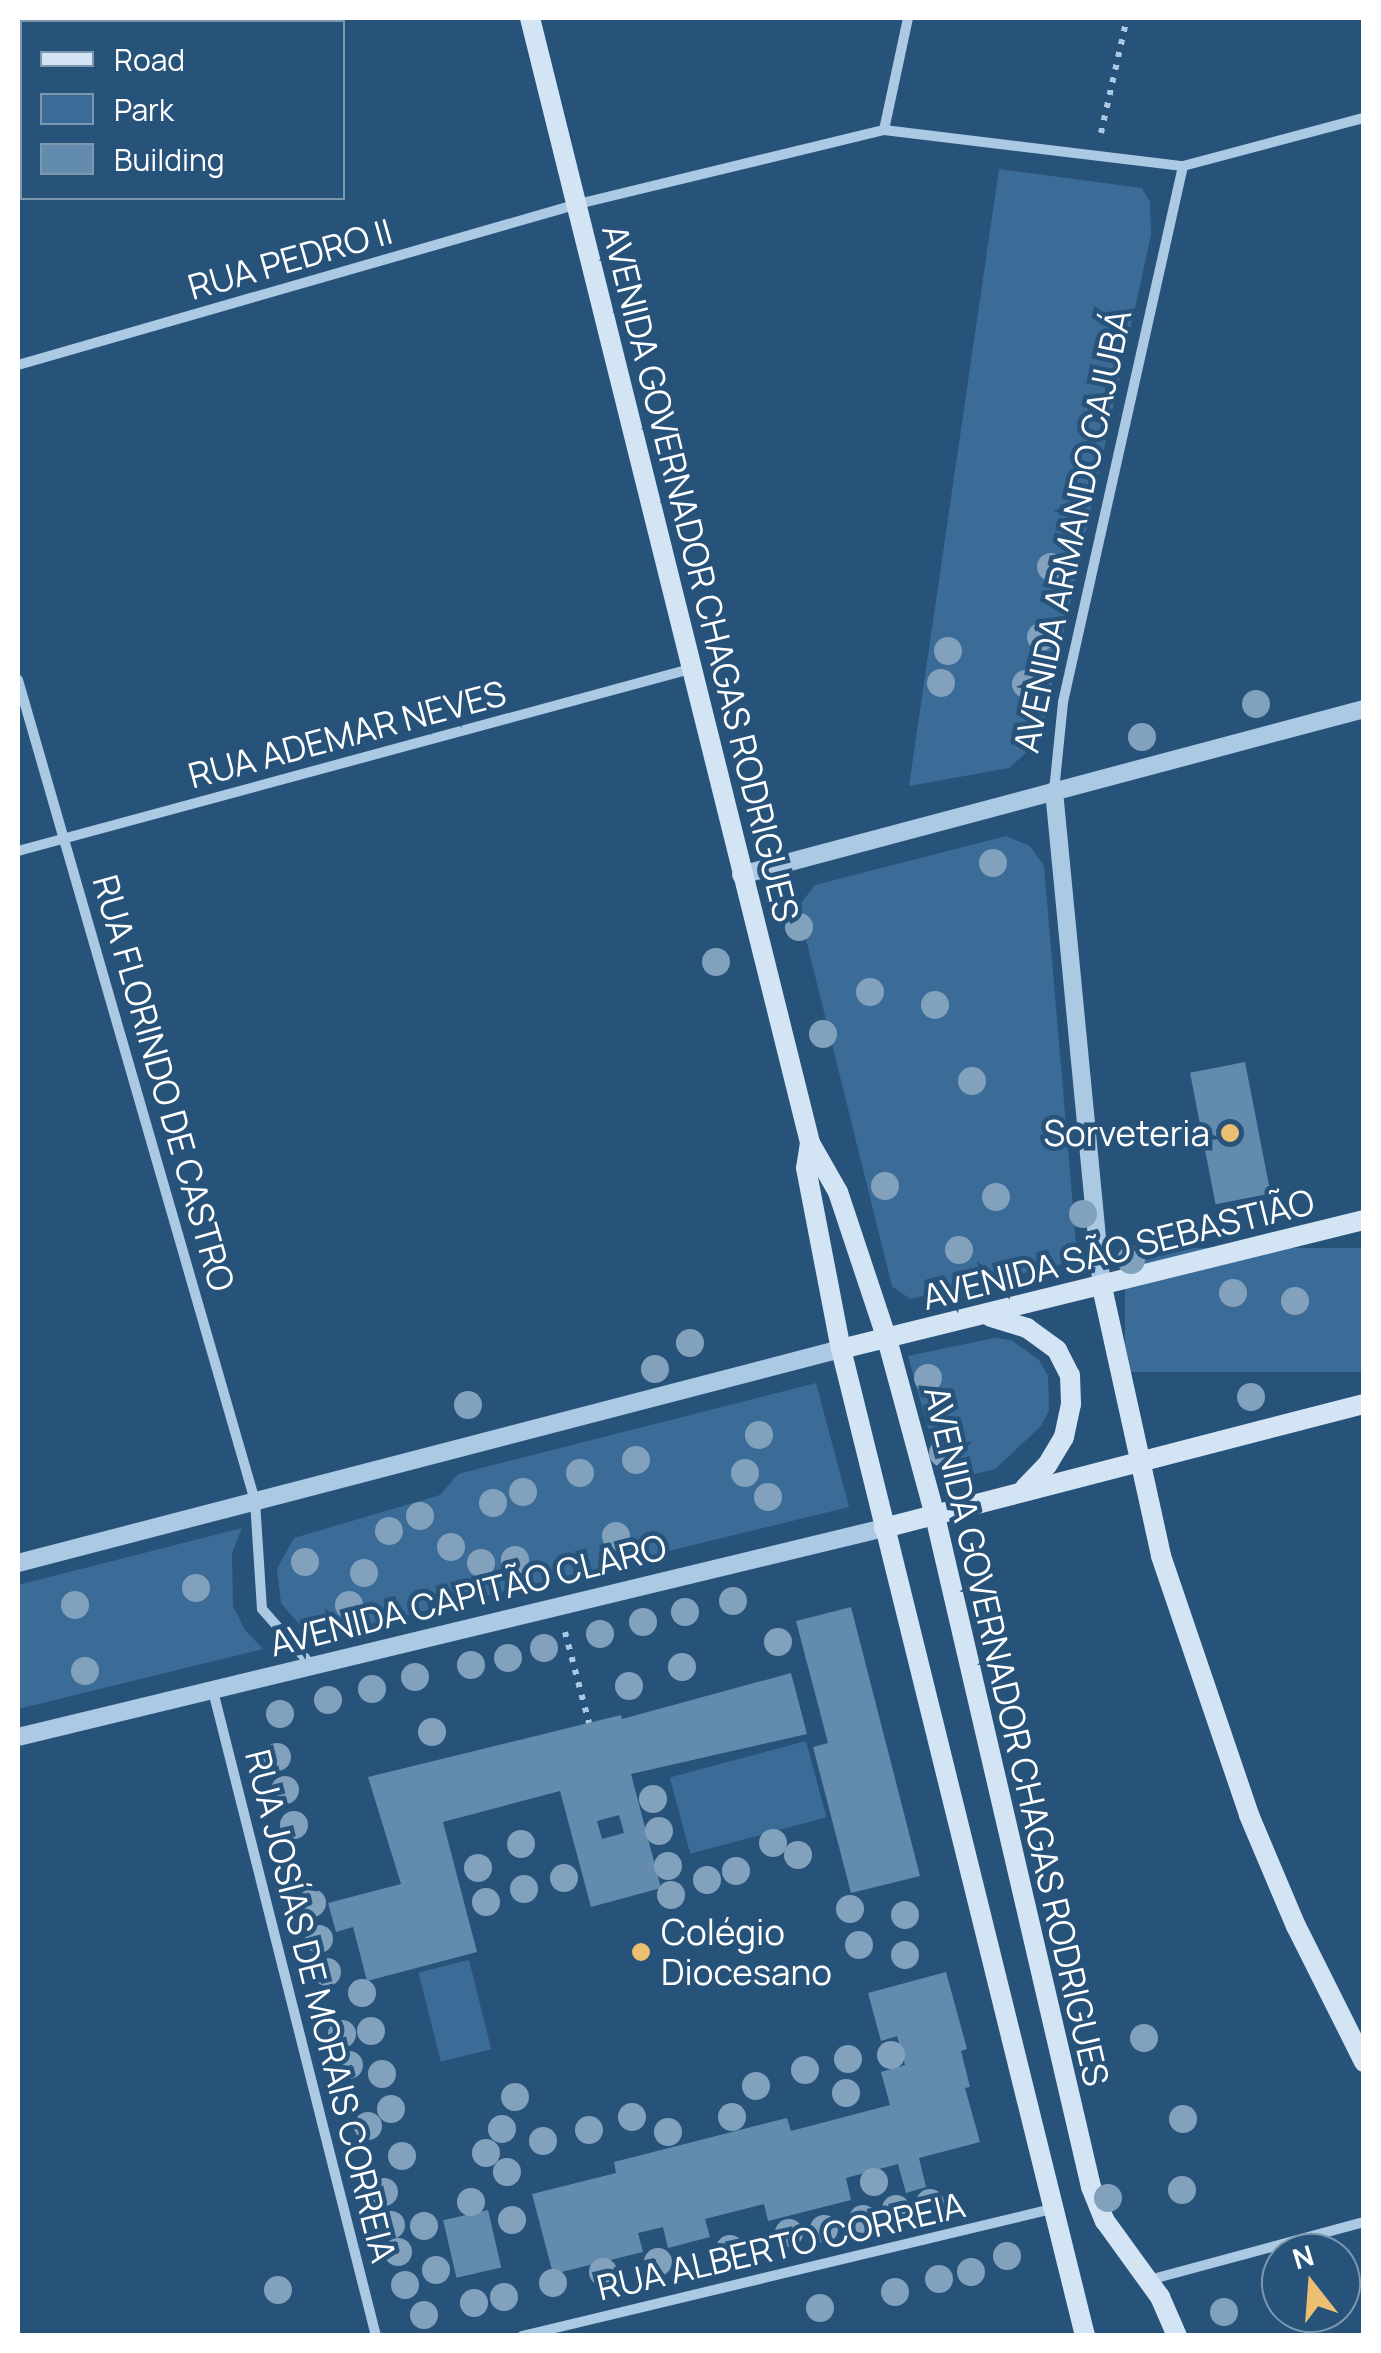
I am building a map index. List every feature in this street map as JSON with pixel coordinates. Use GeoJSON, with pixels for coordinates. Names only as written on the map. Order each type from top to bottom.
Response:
{"type":"FeatureCollection","features":[{"type":"Feature","properties":{"kind":"main road","name":"AVENIDA GOVERNADOR CHAGAS RODRIGUES"},"geometry":{"type":"LineString","coordinates":[[530,18],[810,1143],[838,1192],[887,1339],[934,1516],[1091,2188],[1105,2221],[1148,2280],[1177,2336]]}},
{"type":"Feature","properties":{"kind":"main road","name":"AVENIDA GOVERNADOR CHAGAS RODRIGUES"},"geometry":{"type":"LineString","coordinates":[[810,1143],[806,1168],[841,1349],[1086,2336]]}},
{"type":"Feature","properties":{"kind":"main road","name":"AVENIDA SÃO SEBASTIÃO"},"geometry":{"type":"LineString","coordinates":[[887,1339],[1364,1220]]}},
{"type":"Feature","properties":{"kind":"main road","name":"AVENIDA ARMANDO CAJUBÁ"},"geometry":{"type":"LineString","coordinates":[[1102,1287],[1161,1556],[1249,1815],[1296,1926],[1364,2062]]}},
{"type":"Feature","properties":{"kind":"main road"},"geometry":{"type":"LineString","coordinates":[[988,1316],[1028,1328],[1057,1350],[1070,1375],[1071,1404],[1064,1437],[1047,1465],[1024,1490]]}},
{"type":"Feature","properties":{"kind":"main road"},"geometry":{"type":"LineString","coordinates":[[841,1349],[887,1339]]}},
{"type":"Feature","properties":{"kind":"main road"},"geometry":{"type":"LineString","coordinates":[[934,1516],[1364,1404]]}},
{"type":"Feature","properties":{"kind":"main road","name":"AVENIDA CAPITÃO CLARO"},"geometry":{"type":"LineString","coordinates":[[884,1528],[934,1516]]}},
{"type":"Feature","properties":{"kind":"street"},"geometry":{"type":"LineString","coordinates":[[908,18],[884,130],[1183,166],[1364,118]]}},
{"type":"Feature","properties":{"kind":"street","name":"RUA PEDRO II"},"geometry":{"type":"LineString","coordinates":[[18,366],[578,204],[884,130]]}},
{"type":"Feature","properties":{"kind":"street","name":"AVENIDA ARMANDO CAJUBÁ"},"geometry":{"type":"LineString","coordinates":[[1102,1287],[1054,791],[1062,702],[1183,166]]}},
{"type":"Feature","properties":{"kind":"street","name":"RUA ADEMAR NEVES"},"geometry":{"type":"LineString","coordinates":[[18,851],[690,669]]}},
{"type":"Feature","properties":{"kind":"street","name":"RUA FLORINDO DE CASTRO"},"geometry":{"type":"LineString","coordinates":[[18,680],[255,1501],[262,1609],[312,1666]]}},
{"type":"Feature","properties":{"kind":"street"},"geometry":{"type":"LineString","coordinates":[[741,875],[1364,709]]}},
{"type":"Feature","properties":{"kind":"street"},"geometry":{"type":"LineString","coordinates":[[18,1563],[841,1349]]}},
{"type":"Feature","properties":{"kind":"street","name":"AVENIDA CAPITÃO CLARO"},"geometry":{"type":"LineString","coordinates":[[18,1737],[884,1528]]}},
{"type":"Feature","properties":{"kind":"street","name":"RUA JOSÍAS DE MORAIS CORREIA"},"geometry":{"type":"LineString","coordinates":[[213,1690],[376,2336]]}},
{"type":"Feature","properties":{"kind":"street","name":"RUA ALBERTO CORREIA"},"geometry":{"type":"LineString","coordinates":[[522,2336],[1052,2210]]}},
{"type":"Feature","properties":{"kind":"street"},"geometry":{"type":"LineString","coordinates":[[1148,2280],[1364,2222]]}},
{"type":"Feature","properties":{"kind":"path"},"geometry":{"type":"LineString","coordinates":[[1096,155],[1127,18]]}},
{"type":"Feature","properties":{"kind":"path"},"geometry":{"type":"LineString","coordinates":[[558,1606],[589,1723]]}},
{"type":"Feature","properties":{"kind":"green space"},"geometry":{"type":"Polygon","coordinates":[[[999,169],[1142,188],[1150,202],[1151,235],[1040,740],[1009,768],[909,786],[999,169]]]}},
{"type":"Feature","properties":{"kind":"green space"},"geometry":{"type":"Polygon","coordinates":[[[1006,836],[1030,846],[1044,866],[1076,1243],[1060,1265],[910,1299],[892,1286],[798,907],[815,885],[1006,836]]]}},
{"type":"Feature","properties":{"kind":"green space"},"geometry":{"type":"Polygon","coordinates":[[[1125,1248],[1363,1248],[1363,1372],[1125,1372],[1125,1248]]]}},
{"type":"Feature","properties":{"kind":"green space"},"geometry":{"type":"Polygon","coordinates":[[[994,1338],[1011,1340],[1039,1360],[1048,1376],[1049,1410],[1041,1426],[995,1469],[943,1482],[908,1356],[994,1338]]]}},
{"type":"Feature","properties":{"kind":"green space"},"geometry":{"type":"Polygon","coordinates":[[[816,1383],[849,1507],[321,1636],[304,1630],[281,1603],[277,1569],[294,1538],[440,1495],[458,1474],[816,1383]]]}},
{"type":"Feature","properties":{"kind":"green space"},"geometry":{"type":"Polygon","coordinates":[[[242,1528],[232,1553],[233,1606],[245,1630],[263,1649],[18,1709],[18,1585],[242,1528]]]}},
{"type":"Feature","properties":{"kind":"green space"},"geometry":{"type":"Polygon","coordinates":[[[806,1741],[826,1817],[690,1854],[670,1777],[806,1741]]]}},
{"type":"Feature","properties":{"kind":"green space"},"geometry":{"type":"Polygon","coordinates":[[[469,1960],[491,2049],[441,2062],[419,1973],[469,1960]]]}},
{"type":"Feature","properties":{"kind":"building","name":"Sorveteria"},"geometry":{"type":"Polygon","coordinates":[[[1245,1062],[1271,1194],[1216,1204],[1190,1073],[1245,1062]]]}},
{"type":"Feature","properties":{"kind":"building"},"geometry":{"type":"Polygon","coordinates":[[[851,1607],[920,1876],[851,1893],[813,1747],[828,1743],[796,1621],[851,1607]]]}},
{"type":"Feature","properties":{"kind":"building"},"geometry":{"type":"Polygon","coordinates":[[[791,1673],[807,1734],[631,1774],[661,1888],[591,1907],[560,1791],[443,1822],[477,1952],[367,1981],[353,1927],[336,1932],[328,1903],[401,1884],[368,1777],[621,1715],[622,1719],[791,1673]],[[619,1815],[597,1821],[602,1839],[624,1833],[619,1815]]]}},
{"type":"Feature","properties":{"kind":"building"},"geometry":{"type":"Polygon","coordinates":[[[946,1972],[967,2049],[961,2051],[970,2087],[965,2088],[980,2142],[919,2158],[926,2187],[906,2193],[898,2164],[846,2178],[851,2200],[768,2221],[764,2204],[705,2219],[710,2237],[668,2248],[663,2227],[638,2233],[643,2252],[553,2274],[532,2194],[616,2173],[614,2162],[787,2118],[791,2131],[890,2105],[881,2072],[905,2065],[897,2036],[881,2041],[868,1993],[946,1972]]]}},
{"type":"Feature","properties":{"kind":"building"},"geometry":{"type":"Polygon","coordinates":[[[488,2210],[501,2267],[456,2278],[443,2220],[488,2210]]]}},
{"type":"Feature","properties":{"kind":"place","name":"Sorveteria"},"geometry":{"type":"Point","coordinates":[1230,1133]}},
{"type":"Feature","properties":{"kind":"place","name":"Colégio Diocesano"},"geometry":{"type":"Point","coordinates":[641,1952]}}]}
